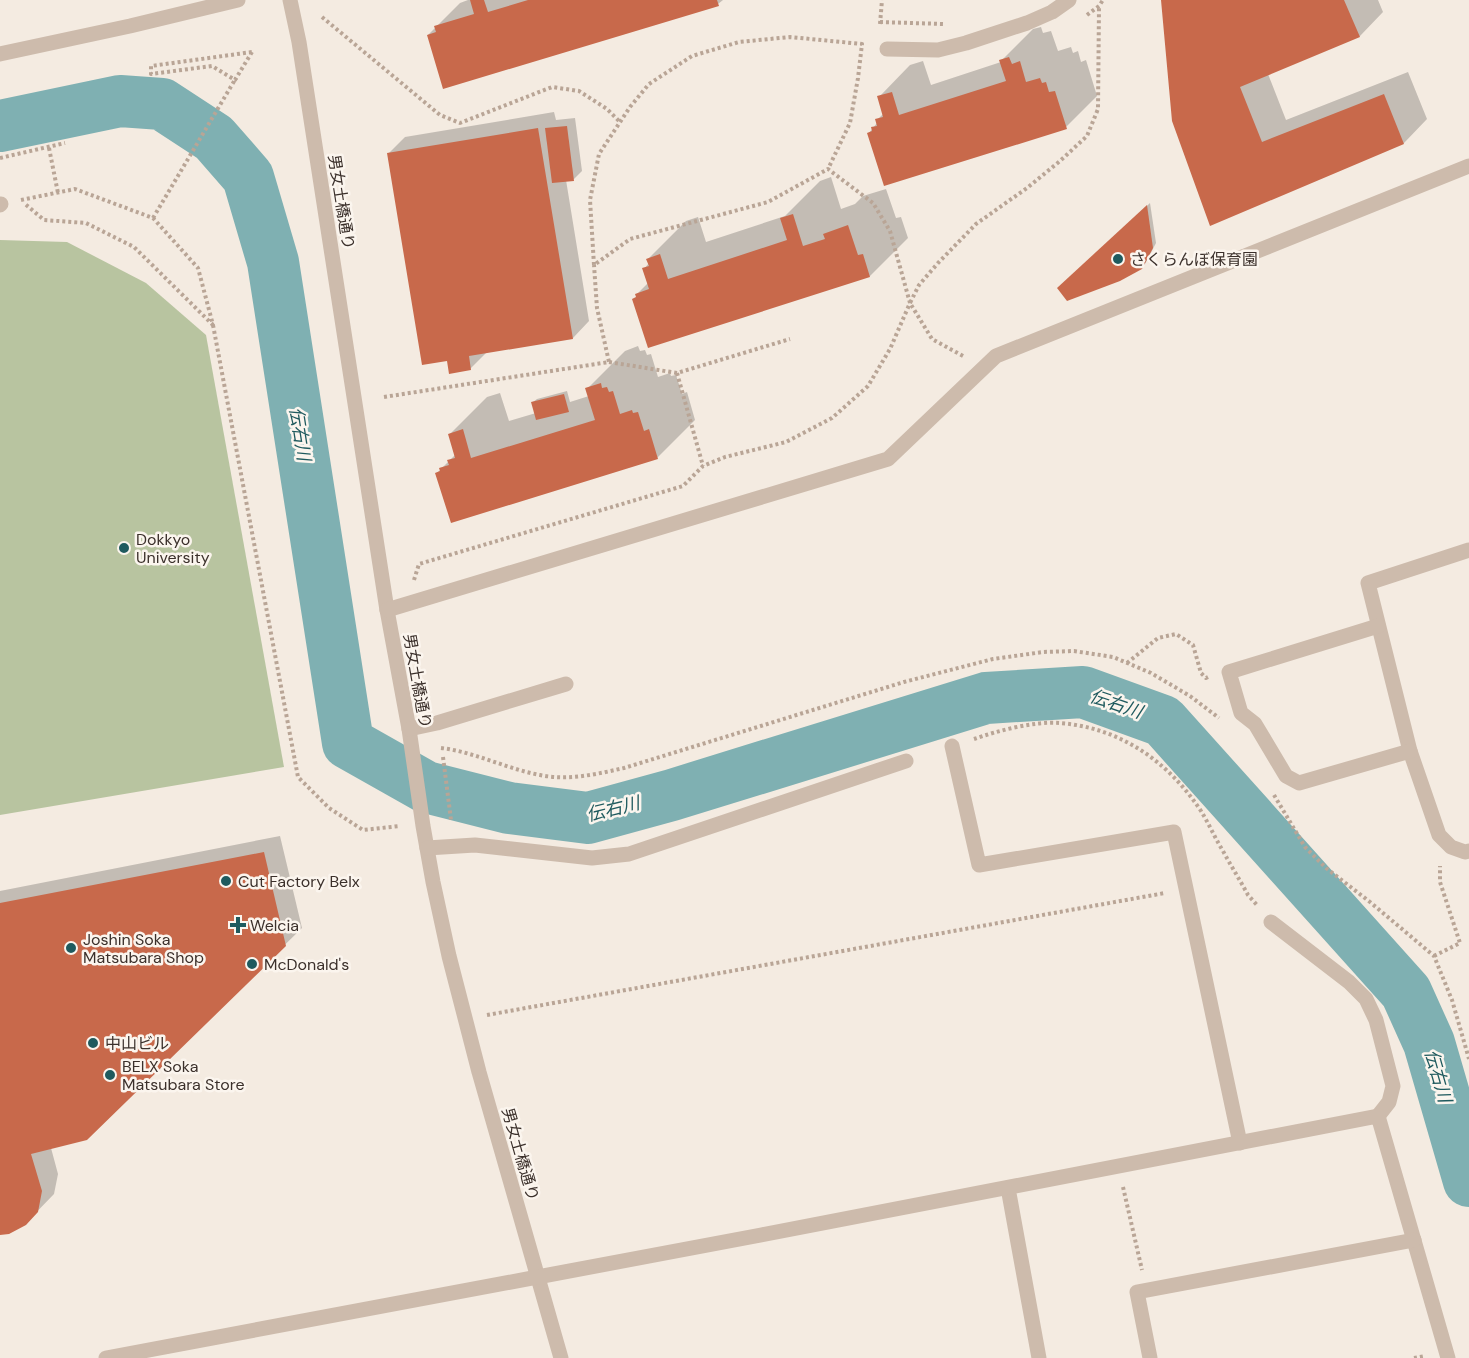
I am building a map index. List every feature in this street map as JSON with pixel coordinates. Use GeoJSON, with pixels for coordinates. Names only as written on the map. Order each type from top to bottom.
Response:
{"type":"FeatureCollection","features":[{"type":"Feature","properties":{"kind":"street"},"geometry":{"type":"LineString","coordinates":[[0,54],[238,0]]}},
{"type":"Feature","properties":{"kind":"street","name":"男女土橋通り"},"geometry":{"type":"LineString","coordinates":[[290,0],[303,65],[426,848],[449,956],[561,1358]]}},
{"type":"Feature","properties":{"kind":"street"},"geometry":{"type":"LineString","coordinates":[[887,49],[938,50],[966,43],[1027,23],[1052,12],[1069,0]]}},
{"type":"Feature","properties":{"kind":"street"},"geometry":{"type":"LineString","coordinates":[[387,610],[888,459],[996,356],[1469,166]]}},
{"type":"Feature","properties":{"kind":"street"},"geometry":{"type":"LineString","coordinates":[[1469,550],[1368,583],[1410,750],[1439,835],[1451,847],[1465,852],[1469,851]]}},
{"type":"Feature","properties":{"kind":"street"},"geometry":{"type":"LineString","coordinates":[[1378,626],[1229,672],[1242,713],[1255,724],[1286,776],[1299,783],[1410,750]]}},
{"type":"Feature","properties":{"kind":"street"},"geometry":{"type":"LineString","coordinates":[[409,729],[437,723],[566,684]]}},
{"type":"Feature","properties":{"kind":"street"},"geometry":{"type":"LineString","coordinates":[[952,746],[979,865],[1174,832],[1240,1143]]}},
{"type":"Feature","properties":{"kind":"street"},"geometry":{"type":"LineString","coordinates":[[426,848],[475,845],[592,858],[629,854],[906,761]]}},
{"type":"Feature","properties":{"kind":"street"},"geometry":{"type":"LineString","coordinates":[[106,1358],[1378,1116],[1389,1102],[1393,1086],[1376,1020],[1366,999],[1349,982],[1271,922]]}},
{"type":"Feature","properties":{"kind":"street"},"geometry":{"type":"LineString","coordinates":[[1378,1116],[1448,1358]]}},
{"type":"Feature","properties":{"kind":"street"},"geometry":{"type":"LineString","coordinates":[[1008,1188],[1039,1358]]}},
{"type":"Feature","properties":{"kind":"street"},"geometry":{"type":"LineString","coordinates":[[1150,1358],[1137,1292],[1414,1240]]}},
{"type":"Feature","properties":{"kind":"path"},"geometry":{"type":"LineString","coordinates":[[414,581],[418,564],[683,486],[703,466],[725,457],[786,442],[832,418],[868,386],[890,349],[919,285],[938,263],[976,224],[1027,188],[1087,136],[1098,110],[1099,6]]}},
{"type":"Feature","properties":{"kind":"path"},"geometry":{"type":"LineString","coordinates":[[322,17],[440,115],[460,123],[552,87],[579,91],[607,109],[620,122]]}},
{"type":"Feature","properties":{"kind":"path"},"geometry":{"type":"LineString","coordinates":[[880,22],[951,24]]}},
{"type":"Feature","properties":{"kind":"path"},"geometry":{"type":"LineString","coordinates":[[594,265],[630,239],[768,202],[828,169],[850,123],[862,44],[790,37],[739,42],[692,56],[649,84],[630,106],[599,154],[590,200],[594,265],[597,308],[609,362]]}},
{"type":"Feature","properties":{"kind":"path"},"geometry":{"type":"LineString","coordinates":[[153,218],[252,52],[151,66],[151,74],[212,66],[235,80]]}},
{"type":"Feature","properties":{"kind":"path"},"geometry":{"type":"LineString","coordinates":[[0,159],[65,143]]}},
{"type":"Feature","properties":{"kind":"path"},"geometry":{"type":"LineString","coordinates":[[49,148],[58,193]]}},
{"type":"Feature","properties":{"kind":"path"},"geometry":{"type":"LineString","coordinates":[[828,169],[873,203],[890,231],[910,303],[933,339],[970,360]]}},
{"type":"Feature","properties":{"kind":"path"},"geometry":{"type":"LineString","coordinates":[[1,204],[75,189],[153,218],[198,268],[213,325],[298,777],[329,808],[363,830],[402,826]]}},
{"type":"Feature","properties":{"kind":"path"},"geometry":{"type":"LineString","coordinates":[[21,200],[44,220],[86,223],[134,247],[213,325]]}},
{"type":"Feature","properties":{"kind":"path"},"geometry":{"type":"LineString","coordinates":[[384,397],[609,362],[677,373],[790,339]]}},
{"type":"Feature","properties":{"kind":"path"},"geometry":{"type":"LineString","coordinates":[[677,373],[703,466]]}},
{"type":"Feature","properties":{"kind":"path"},"geometry":{"type":"LineString","coordinates":[[1127,663],[1158,638],[1176,634],[1193,645],[1201,673],[1206,678],[1229,672]]}},
{"type":"Feature","properties":{"kind":"path"},"geometry":{"type":"LineString","coordinates":[[441,748],[541,776],[574,777],[624,768],[904,682],[993,659],[1042,652],[1074,651],[1113,657],[1151,673],[1180,690],[1221,720]]}},
{"type":"Feature","properties":{"kind":"path"},"geometry":{"type":"LineString","coordinates":[[952,746],[1024,726],[1057,723],[1091,727],[1124,739],[1154,759],[1181,784],[1201,812],[1248,895],[1271,922]]}},
{"type":"Feature","properties":{"kind":"path"},"geometry":{"type":"LineString","coordinates":[[442,757],[451,820]]}},
{"type":"Feature","properties":{"kind":"path"},"geometry":{"type":"LineString","coordinates":[[1269,786],[1305,847],[1326,868],[1434,956],[1452,1000],[1469,1059]]}},
{"type":"Feature","properties":{"kind":"path"},"geometry":{"type":"LineString","coordinates":[[1434,956],[1460,943],[1440,882],[1440,865],[1451,847]]}},
{"type":"Feature","properties":{"kind":"path"},"geometry":{"type":"LineString","coordinates":[[466,1019],[1186,889]]}},
{"type":"Feature","properties":{"kind":"path"},"geometry":{"type":"LineString","coordinates":[[1118,1166],[1147,1290]]}},
{"type":"Feature","properties":{"kind":"green space","name":"Dokkyo University"},"geometry":{"type":"Polygon","coordinates":[[[0,240],[67,242],[146,283],[206,335],[284,767],[0,815],[0,240]]]}},
{"type":"Feature","properties":{"kind":"building"},"geometry":{"type":"Polygon","coordinates":[[[470,0],[484,0],[488,12],[528,0],[717,0],[719,6],[443,89],[427,35],[436,32],[434,26],[474,14],[470,0]]]}},
{"type":"Feature","properties":{"kind":"building"},"geometry":{"type":"Polygon","coordinates":[[[1161,0],[1344,0],[1360,37],[1240,87],[1262,142],[1384,94],[1404,144],[1210,226],[1172,121],[1161,0]]]}},
{"type":"Feature","properties":{"kind":"building"},"geometry":{"type":"Polygon","coordinates":[[[1009,57],[1012,64],[1020,61],[1026,82],[1040,78],[1042,83],[1046,82],[1049,92],[1055,91],[1067,129],[884,186],[867,133],[872,131],[871,127],[877,126],[875,119],[883,117],[877,96],[892,92],[899,115],[1006,81],[999,60],[1009,57]]]}},
{"type":"Feature","properties":{"kind":"building"},"geometry":{"type":"Polygon","coordinates":[[[567,126],[574,181],[552,183],[545,128],[567,126]]]}},
{"type":"Feature","properties":{"kind":"building"},"geometry":{"type":"Polygon","coordinates":[[[538,128],[573,339],[469,356],[471,370],[449,374],[447,361],[422,365],[387,153],[538,128]]]}},
{"type":"Feature","properties":{"kind":"building","name":"さくらんぼ保育園"},"geometry":{"type":"Polygon","coordinates":[[[1147,205],[1153,248],[1142,269],[1120,281],[1067,301],[1057,288],[1147,205]]]}},
{"type":"Feature","properties":{"kind":"building"},"geometry":{"type":"Polygon","coordinates":[[[793,214],[803,246],[825,239],[823,234],[848,225],[858,255],[863,254],[870,277],[648,348],[632,299],[636,297],[635,294],[649,289],[642,268],[649,266],[646,259],[660,254],[668,279],[787,240],[780,218],[793,214]]]}},
{"type":"Feature","properties":{"kind":"building"},"geometry":{"type":"Polygon","coordinates":[[[601,383],[602,388],[607,387],[609,392],[613,391],[620,414],[632,410],[633,413],[638,412],[644,431],[649,429],[658,459],[451,523],[435,473],[440,471],[439,468],[449,465],[447,460],[455,458],[448,434],[463,429],[471,458],[595,420],[585,388],[601,383]]]}},
{"type":"Feature","properties":{"kind":"building"},"geometry":{"type":"Polygon","coordinates":[[[564,394],[569,412],[536,420],[531,402],[564,394]]]}},
{"type":"Feature","properties":{"kind":"building","name":"中山ビル"},"geometry":{"type":"Polygon","coordinates":[[[264,852],[286,946],[87,1140],[31,1154],[42,1191],[38,1212],[26,1225],[9,1234],[0,1235],[0,903],[264,852]]]}},
{"type":"Feature","properties":{"kind":"waterway","name":"伝右川"},"geometry":{"type":"LineString","coordinates":[[0,126],[120,101],[162,104],[214,138],[248,177],[273,262],[348,743],[426,787],[509,808],[588,818],[672,795],[986,698],[1083,692],[1163,721],[1406,992],[1429,1043],[1469,1181]]}},
{"type":"Feature","properties":{"kind":"place","name":"さくらんぼ保育園"},"geometry":{"type":"Point","coordinates":[1118,259]}},
{"type":"Feature","properties":{"kind":"place","name":"Dokkyo University"},"geometry":{"type":"Point","coordinates":[124,548]}},
{"type":"Feature","properties":{"kind":"place","name":"Cut Factory Belx"},"geometry":{"type":"Point","coordinates":[226,881]}},
{"type":"Feature","properties":{"kind":"place","name":"Welcia"},"geometry":{"type":"Point","coordinates":[238,925]}},
{"type":"Feature","properties":{"kind":"place","name":"Joshin Soka Matsubara Shop"},"geometry":{"type":"Point","coordinates":[71,948]}},
{"type":"Feature","properties":{"kind":"place","name":"McDonald's"},"geometry":{"type":"Point","coordinates":[252,964]}},
{"type":"Feature","properties":{"kind":"place","name":"中山ビル"},"geometry":{"type":"Point","coordinates":[93,1043]}},
{"type":"Feature","properties":{"kind":"place","name":"BELX Soka Matsubara Store"},"geometry":{"type":"Point","coordinates":[110,1075]}}]}
